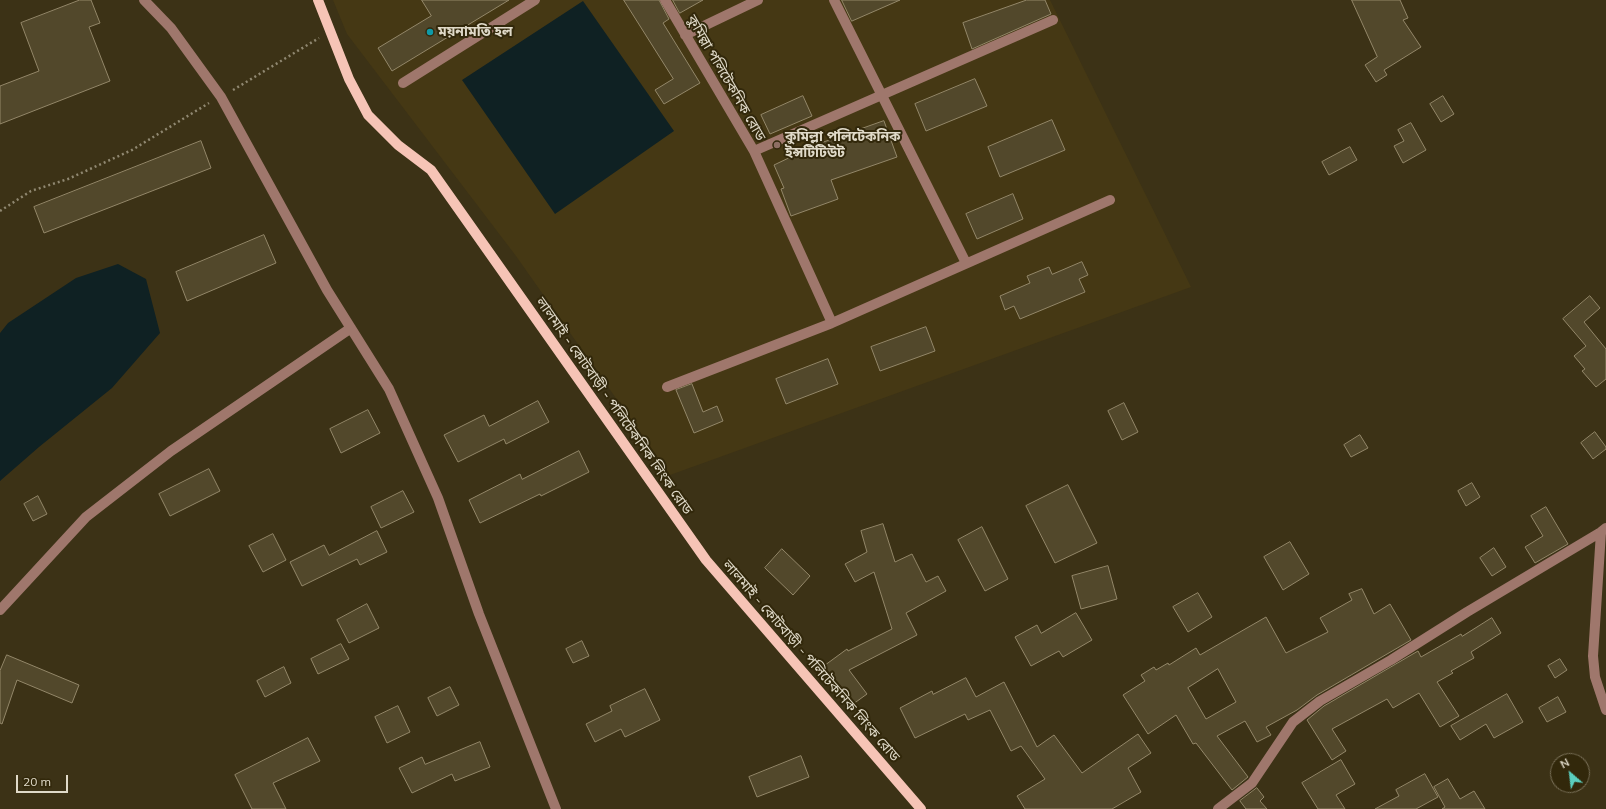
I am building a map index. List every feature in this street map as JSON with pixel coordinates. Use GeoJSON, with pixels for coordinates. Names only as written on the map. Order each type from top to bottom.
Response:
{"type":"FeatureCollection","features":[{"type":"Feature","properties":{"kind":"main road","name":"লালমাই - কোটবাড়ী - পলিটেকনিক লিংক রোড"},"geometry":{"type":"LineString","coordinates":[[318,0],[349,80],[368,115],[398,145],[431,170],[706,560],[921,809]]}},
{"type":"Feature","properties":{"kind":"street"},"geometry":{"type":"LineString","coordinates":[[144,0],[171,28],[221,97],[327,290],[389,389],[438,498],[479,614],[556,809]]}},
{"type":"Feature","properties":{"kind":"street"},"geometry":{"type":"LineString","coordinates":[[403,83],[535,0]]}},
{"type":"Feature","properties":{"kind":"street","name":"কুমিল্লা পলিটেকনিক রোড"},"geometry":{"type":"LineString","coordinates":[[665,0],[754,152],[832,323]]}},
{"type":"Feature","properties":{"kind":"street"},"geometry":{"type":"LineString","coordinates":[[685,35],[758,0]]}},
{"type":"Feature","properties":{"kind":"street"},"geometry":{"type":"LineString","coordinates":[[834,0],[966,263]]}},
{"type":"Feature","properties":{"kind":"street"},"geometry":{"type":"LineString","coordinates":[[754,152],[1053,20]]}},
{"type":"Feature","properties":{"kind":"street"},"geometry":{"type":"LineString","coordinates":[[667,387],[832,323],[1110,200]]}},
{"type":"Feature","properties":{"kind":"street"},"geometry":{"type":"LineString","coordinates":[[0,610],[86,517],[172,451],[351,328]]}},
{"type":"Feature","properties":{"kind":"street"},"geometry":{"type":"LineString","coordinates":[[1604,530],[1593,656],[1595,677],[1606,710]]}},
{"type":"Feature","properties":{"kind":"street"},"geometry":{"type":"LineString","coordinates":[[1218,809],[1252,783],[1293,722],[1320,701],[1391,660],[1466,612],[1604,530]]}},
{"type":"Feature","properties":{"kind":"path"},"geometry":{"type":"LineString","coordinates":[[0,211],[31,191],[68,179],[132,150],[330,31]]}},
{"type":"Feature","properties":{"kind":"shaded area","name":"কুমিল্লা পলিটেকনিক ইন্সটিটিউট"},"geometry":{"type":"Polygon","coordinates":[[[333,0],[1050,0],[1191,287],[670,475],[516,256],[347,34],[333,0]]]}},
{"type":"Feature","properties":{"kind":"shaded area"},"geometry":{"type":"Polygon","coordinates":[[[583,1],[674,131],[555,214],[462,80],[583,1]]]}},
{"type":"Feature","properties":{"kind":"shaded area"},"geometry":{"type":"Polygon","coordinates":[[[118,264],[146,279],[160,333],[112,388],[39,447],[0,481],[0,333],[8,323],[76,278],[118,264]]]}},
{"type":"Feature","properties":{"kind":"building"},"geometry":{"type":"Polygon","coordinates":[[[80,0],[91,0],[100,23],[89,27],[110,81],[0,124],[0,86],[39,71],[21,23],[80,0]]]}},
{"type":"Feature","properties":{"kind":"building","name":"ময়নামতি হল"},"geometry":{"type":"Polygon","coordinates":[[[422,0],[509,0],[392,71],[378,48],[431,16],[422,0]]]}},
{"type":"Feature","properties":{"kind":"building"},"geometry":{"type":"Polygon","coordinates":[[[624,0],[659,0],[669,19],[663,23],[700,83],[664,104],[655,90],[673,79],[624,0]]]}},
{"type":"Feature","properties":{"kind":"building"},"geometry":{"type":"Polygon","coordinates":[[[673,0],[703,0],[680,13],[673,0]]]}},
{"type":"Feature","properties":{"kind":"building"},"geometry":{"type":"Polygon","coordinates":[[[842,0],[900,0],[852,21],[842,0]]]}},
{"type":"Feature","properties":{"kind":"building"},"geometry":{"type":"Polygon","coordinates":[[[1027,0],[1045,0],[1051,14],[972,49],[963,23],[1027,0]]]}},
{"type":"Feature","properties":{"kind":"building"},"geometry":{"type":"Polygon","coordinates":[[[1352,0],[1400,0],[1408,18],[1403,20],[1421,47],[1384,70],[1387,75],[1376,82],[1365,65],[1377,57],[1352,0]]]}},
{"type":"Feature","properties":{"kind":"building"},"geometry":{"type":"Polygon","coordinates":[[[975,79],[987,106],[926,131],[915,104],[975,79]]]}},
{"type":"Feature","properties":{"kind":"building"},"geometry":{"type":"Polygon","coordinates":[[[803,96],[812,116],[770,134],[761,115],[803,96]]]}},
{"type":"Feature","properties":{"kind":"building"},"geometry":{"type":"Polygon","coordinates":[[[1443,96],[1454,114],[1441,122],[1430,104],[1443,96]]]}},
{"type":"Feature","properties":{"kind":"building"},"geometry":{"type":"Polygon","coordinates":[[[1052,120],[1065,150],[1000,177],[988,147],[1052,120]]]}},
{"type":"Feature","properties":{"kind":"building"},"geometry":{"type":"Polygon","coordinates":[[[884,121],[897,157],[831,180],[838,199],[791,216],[781,189],[784,188],[774,165],[818,144],[884,121]]]}},
{"type":"Feature","properties":{"kind":"building"},"geometry":{"type":"Polygon","coordinates":[[[1411,123],[1426,150],[1403,163],[1394,146],[1404,141],[1398,130],[1411,123]]]}},
{"type":"Feature","properties":{"kind":"building"},"geometry":{"type":"Polygon","coordinates":[[[201,141],[211,168],[44,233],[34,207],[201,141]]]}},
{"type":"Feature","properties":{"kind":"building"},"geometry":{"type":"Polygon","coordinates":[[[1350,147],[1357,160],[1329,175],[1322,162],[1350,147]]]}},
{"type":"Feature","properties":{"kind":"building"},"geometry":{"type":"Polygon","coordinates":[[[1013,194],[1023,219],[977,239],[966,214],[1013,194]]]}},
{"type":"Feature","properties":{"kind":"building"},"geometry":{"type":"Polygon","coordinates":[[[264,235],[276,263],[187,301],[176,272],[264,235]]]}},
{"type":"Feature","properties":{"kind":"building"},"geometry":{"type":"Polygon","coordinates":[[[1082,262],[1088,275],[1079,279],[1085,292],[1020,319],[1014,306],[1005,310],[1000,296],[1030,283],[1027,276],[1049,267],[1052,274],[1082,262]]]}},
{"type":"Feature","properties":{"kind":"building"},"geometry":{"type":"Polygon","coordinates":[[[1590,296],[1600,308],[1584,322],[1606,349],[1606,379],[1596,387],[1582,371],[1585,369],[1574,356],[1586,346],[1563,319],[1590,296]]]}},
{"type":"Feature","properties":{"kind":"building"},"geometry":{"type":"Polygon","coordinates":[[[926,327],[935,351],[880,371],[871,347],[926,327]]]}},
{"type":"Feature","properties":{"kind":"building"},"geometry":{"type":"Polygon","coordinates":[[[828,359],[838,384],[786,404],[776,379],[828,359]]]}},
{"type":"Feature","properties":{"kind":"building"},"geometry":{"type":"Polygon","coordinates":[[[692,384],[703,412],[717,406],[723,421],[694,433],[676,390],[692,384]]]}},
{"type":"Feature","properties":{"kind":"building"},"geometry":{"type":"Polygon","coordinates":[[[538,401],[549,422],[506,444],[504,439],[458,462],[444,435],[484,415],[489,426],[538,401]]]}},
{"type":"Feature","properties":{"kind":"building"},"geometry":{"type":"Polygon","coordinates":[[[1124,403],[1138,432],[1122,440],[1108,411],[1124,403]]]}},
{"type":"Feature","properties":{"kind":"building"},"geometry":{"type":"Polygon","coordinates":[[[368,410],[380,433],[341,453],[330,429],[368,410]]]}},
{"type":"Feature","properties":{"kind":"building"},"geometry":{"type":"Polygon","coordinates":[[[1595,432],[1606,449],[1593,459],[1581,443],[1595,432]]]}},
{"type":"Feature","properties":{"kind":"building"},"geometry":{"type":"Polygon","coordinates":[[[1360,435],[1368,448],[1351,457],[1344,445],[1360,435]]]}},
{"type":"Feature","properties":{"kind":"building"},"geometry":{"type":"Polygon","coordinates":[[[579,451],[589,472],[541,496],[540,494],[480,523],[469,500],[520,474],[522,479],[579,451]]]}},
{"type":"Feature","properties":{"kind":"building"},"geometry":{"type":"Polygon","coordinates":[[[209,469],[220,491],[170,516],[159,494],[209,469]]]}},
{"type":"Feature","properties":{"kind":"building"},"geometry":{"type":"Polygon","coordinates":[[[1472,483],[1480,497],[1466,506],[1458,491],[1472,483]]]}},
{"type":"Feature","properties":{"kind":"building"},"geometry":{"type":"Polygon","coordinates":[[[1068,485],[1097,543],[1055,563],[1026,506],[1068,485]]]}},
{"type":"Feature","properties":{"kind":"building"},"geometry":{"type":"Polygon","coordinates":[[[403,491],[414,512],[381,528],[371,507],[403,491]]]}},
{"type":"Feature","properties":{"kind":"building"},"geometry":{"type":"Polygon","coordinates":[[[38,496],[47,514],[33,521],[24,504],[38,496]]]}},
{"type":"Feature","properties":{"kind":"building"},"geometry":{"type":"Polygon","coordinates":[[[1546,507],[1568,544],[1535,563],[1525,547],[1543,536],[1531,516],[1546,507]]]}},
{"type":"Feature","properties":{"kind":"building"},"geometry":{"type":"Polygon","coordinates":[[[883,524],[895,562],[912,554],[926,582],[938,576],[946,591],[906,613],[917,635],[849,670],[867,694],[849,707],[834,685],[831,688],[817,671],[847,649],[848,651],[892,629],[874,572],[855,582],[845,564],[867,552],[861,531],[883,524]]]}},
{"type":"Feature","properties":{"kind":"building"},"geometry":{"type":"Polygon","coordinates":[[[982,527],[1008,579],[985,591],[958,540],[982,527]]]}},
{"type":"Feature","properties":{"kind":"building"},"geometry":{"type":"Polygon","coordinates":[[[377,531],[387,552],[360,565],[357,559],[302,586],[290,562],[324,545],[329,555],[377,531]]]}},
{"type":"Feature","properties":{"kind":"building"},"geometry":{"type":"Polygon","coordinates":[[[273,534],[286,560],[263,572],[249,546],[273,534]]]}},
{"type":"Feature","properties":{"kind":"building"},"geometry":{"type":"Polygon","coordinates":[[[1290,542],[1309,574],[1283,590],[1264,557],[1290,542]]]}},
{"type":"Feature","properties":{"kind":"building"},"geometry":{"type":"Polygon","coordinates":[[[1494,548],[1506,567],[1492,576],[1480,558],[1494,548]]]}},
{"type":"Feature","properties":{"kind":"building"},"geometry":{"type":"Polygon","coordinates":[[[782,549],[810,576],[793,595],[765,568],[782,549]]]}},
{"type":"Feature","properties":{"kind":"building"},"geometry":{"type":"Polygon","coordinates":[[[1108,566],[1117,599],[1081,609],[1072,576],[1108,566]]]}},
{"type":"Feature","properties":{"kind":"building"},"geometry":{"type":"Polygon","coordinates":[[[1362,589],[1374,614],[1390,604],[1411,640],[1317,695],[1297,710],[1266,727],[1271,735],[1257,742],[1245,721],[1217,736],[1248,777],[1232,790],[1196,743],[1193,744],[1176,715],[1148,734],[1123,695],[1145,681],[1141,675],[1154,667],[1156,670],[1168,663],[1169,665],[1196,648],[1200,655],[1266,617],[1286,653],[1328,632],[1320,618],[1352,600],[1349,594],[1362,589]],[[1218,669],[1188,688],[1206,719],[1236,702],[1218,669]]]}},
{"type":"Feature","properties":{"kind":"building"},"geometry":{"type":"Polygon","coordinates":[[[1198,593],[1212,617],[1188,632],[1173,607],[1198,593]]]}},
{"type":"Feature","properties":{"kind":"building"},"geometry":{"type":"Polygon","coordinates":[[[367,604],[379,628],[349,643],[337,620],[367,604]]]}},
{"type":"Feature","properties":{"kind":"building"},"geometry":{"type":"Polygon","coordinates":[[[1076,613],[1092,640],[1063,657],[1059,651],[1031,666],[1015,637],[1037,625],[1041,633],[1076,613]]]}},
{"type":"Feature","properties":{"kind":"building"},"geometry":{"type":"Polygon","coordinates":[[[1492,618],[1501,633],[1471,652],[1474,658],[1451,671],[1453,673],[1437,682],[1459,716],[1440,727],[1419,693],[1393,708],[1387,699],[1332,729],[1346,751],[1332,760],[1307,720],[1324,706],[1418,651],[1421,657],[1461,634],[1462,636],[1492,618]]]}},
{"type":"Feature","properties":{"kind":"building"},"geometry":{"type":"Polygon","coordinates":[[[582,641],[589,656],[573,663],[566,649],[582,641]]]}},
{"type":"Feature","properties":{"kind":"building"},"geometry":{"type":"Polygon","coordinates":[[[341,644],[349,659],[318,674],[311,659],[341,644]]]}},
{"type":"Feature","properties":{"kind":"building"},"geometry":{"type":"Polygon","coordinates":[[[7,655],[79,685],[72,703],[17,680],[2,724],[0,723],[0,671],[7,655]]]}},
{"type":"Feature","properties":{"kind":"building"},"geometry":{"type":"Polygon","coordinates":[[[1560,659],[1567,670],[1555,678],[1548,666],[1560,659]]]}},
{"type":"Feature","properties":{"kind":"building"},"geometry":{"type":"Polygon","coordinates":[[[284,667],[291,683],[265,697],[257,681],[284,667]]]}},
{"type":"Feature","properties":{"kind":"building"},"geometry":{"type":"Polygon","coordinates":[[[966,678],[976,697],[1004,682],[1037,747],[1054,735],[1082,773],[1138,734],[1151,753],[1128,768],[1141,792],[1112,809],[1025,809],[1017,796],[1045,779],[1021,746],[1011,751],[990,710],[968,720],[965,714],[915,738],[900,708],[932,691],[933,694],[966,678]]]}},
{"type":"Feature","properties":{"kind":"building"},"geometry":{"type":"Polygon","coordinates":[[[450,687],[459,705],[437,716],[428,698],[450,687]]]}},
{"type":"Feature","properties":{"kind":"building"},"geometry":{"type":"Polygon","coordinates":[[[645,689],[660,720],[625,737],[621,729],[595,742],[586,724],[612,711],[610,706],[645,689]]]}},
{"type":"Feature","properties":{"kind":"building"},"geometry":{"type":"Polygon","coordinates":[[[1507,694],[1523,722],[1494,738],[1486,724],[1460,740],[1451,726],[1507,694]]]}},
{"type":"Feature","properties":{"kind":"building"},"geometry":{"type":"Polygon","coordinates":[[[1558,697],[1566,712],[1547,722],[1539,708],[1558,697]]]}},
{"type":"Feature","properties":{"kind":"building"},"geometry":{"type":"Polygon","coordinates":[[[398,706],[410,732],[387,743],[375,717],[398,706]]]}},
{"type":"Feature","properties":{"kind":"building"},"geometry":{"type":"Polygon","coordinates":[[[308,738],[320,761],[273,783],[286,809],[252,809],[235,775],[308,738]]]}},
{"type":"Feature","properties":{"kind":"building"},"geometry":{"type":"Polygon","coordinates":[[[480,742],[490,767],[455,781],[452,774],[412,793],[399,768],[422,757],[425,764],[480,742]]]}},
{"type":"Feature","properties":{"kind":"building"},"geometry":{"type":"Polygon","coordinates":[[[801,756],[809,777],[757,797],[749,777],[801,756]]]}},
{"type":"Feature","properties":{"kind":"building"},"geometry":{"type":"Polygon","coordinates":[[[1341,760],[1355,784],[1336,795],[1345,809],[1318,809],[1302,783],[1341,760]]]}},
{"type":"Feature","properties":{"kind":"building"},"geometry":{"type":"Polygon","coordinates":[[[1425,774],[1438,797],[1416,809],[1375,809],[1399,796],[1396,790],[1425,774]]]}},
{"type":"Feature","properties":{"kind":"building"},"geometry":{"type":"Polygon","coordinates":[[[1448,779],[1460,799],[1474,791],[1485,809],[1442,809],[1445,807],[1434,787],[1448,779]]]}},
{"type":"Feature","properties":{"kind":"building"},"geometry":{"type":"Polygon","coordinates":[[[1257,788],[1264,797],[1260,801],[1267,809],[1246,809],[1240,801],[1257,788]]]}},
{"type":"Feature","properties":{"kind":"place","name":"ময়নামতি হল"},"geometry":{"type":"Point","coordinates":[430,32]}},
{"type":"Feature","properties":{"kind":"place","name":"কুমিল্লা পলিটেকনিক ইন্সটিটিউট"},"geometry":{"type":"Point","coordinates":[777,145]}}]}
